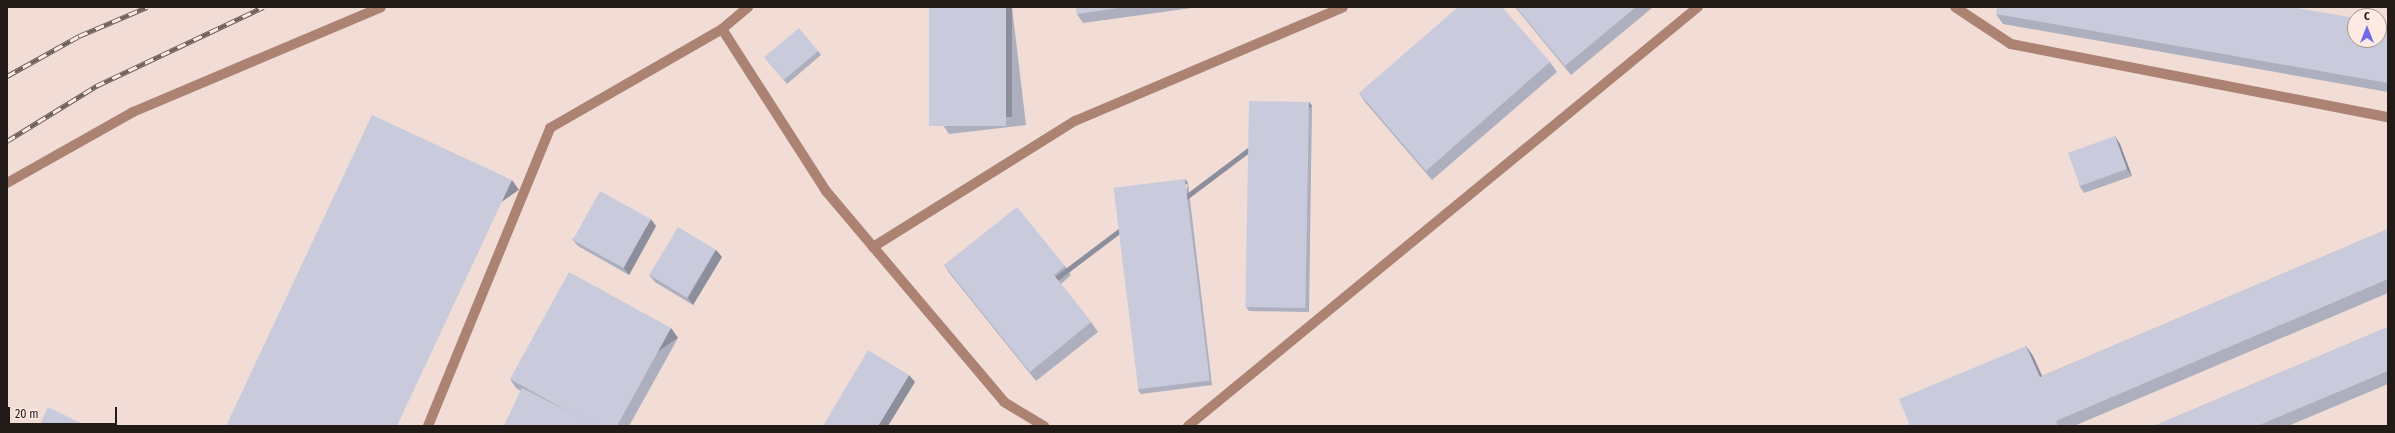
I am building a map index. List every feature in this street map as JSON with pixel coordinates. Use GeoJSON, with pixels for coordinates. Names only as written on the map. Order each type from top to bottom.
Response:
{"type":"FeatureCollection","features":[{"type":"Feature","properties":{"kind":"lane"},"geometry":{"type":"LineString","coordinates":[[7,183],[133,112],[382,7]]}},
{"type":"Feature","properties":{"kind":"lane"},"geometry":{"type":"LineString","coordinates":[[428,426],[550,128],[722,29],[748,7]]}},
{"type":"Feature","properties":{"kind":"lane"},"geometry":{"type":"LineString","coordinates":[[873,247],[1074,121],[1343,7]]}},
{"type":"Feature","properties":{"kind":"lane"},"geometry":{"type":"LineString","coordinates":[[1188,426],[1698,7]]}},
{"type":"Feature","properties":{"kind":"lane"},"geometry":{"type":"LineString","coordinates":[[1955,7],[2011,44],[2388,117]]}},
{"type":"Feature","properties":{"kind":"lane"},"geometry":{"type":"LineString","coordinates":[[722,29],[826,191],[1004,402],[1044,426]]}},
{"type":"Feature","properties":{"kind":"building"},"geometry":{"type":"Polygon","coordinates":[[[929,7],[1006,7],[1006,126],[929,126],[929,7]]]}},
{"type":"Feature","properties":{"kind":"building"},"geometry":{"type":"Polygon","coordinates":[[[1076,7],[1125,7],[1077,14],[1076,7]]]}},
{"type":"Feature","properties":{"kind":"building"},"geometry":{"type":"Polygon","coordinates":[[[1458,7],[1502,7],[1550,62],[1426,171],[1359,93],[1458,7]]]}},
{"type":"Feature","properties":{"kind":"building"},"geometry":{"type":"Polygon","coordinates":[[[1516,7],[1636,7],[1565,66],[1516,7]]]}},
{"type":"Feature","properties":{"kind":"building"},"geometry":{"type":"Polygon","coordinates":[[[1997,7],[2291,7],[2347,17],[2347,48],[2387,48],[2388,24],[2388,83],[1996,14],[1997,7]]]}},
{"type":"Feature","properties":{"kind":"building"},"geometry":{"type":"Polygon","coordinates":[[[799,28],[818,51],[784,80],[765,57],[799,28]]]}},
{"type":"Feature","properties":{"kind":"building"},"geometry":{"type":"Polygon","coordinates":[[[1249,101],[1309,102],[1305,308],[1245,307],[1249,101]]]}},
{"type":"Feature","properties":{"kind":"building"},"geometry":{"type":"Polygon","coordinates":[[[372,115],[512,180],[397,426],[226,426],[372,115]]]}},
{"type":"Feature","properties":{"kind":"building"},"geometry":{"type":"Polygon","coordinates":[[[2115,136],[2127,169],[2080,186],[2068,153],[2115,136]]]}},
{"type":"Feature","properties":{"kind":"building"},"geometry":{"type":"Polygon","coordinates":[[[1185,179],[1210,380],[1138,389],[1114,188],[1185,179]]]}},
{"type":"Feature","properties":{"kind":"building"},"geometry":{"type":"Polygon","coordinates":[[[600,191],[651,219],[624,268],[573,240],[600,191]]]}},
{"type":"Feature","properties":{"kind":"building"},"geometry":{"type":"Polygon","coordinates":[[[1017,207],[1065,266],[1054,275],[1091,322],[1030,372],[944,265],[1017,207]]]}},
{"type":"Feature","properties":{"kind":"building"},"geometry":{"type":"Polygon","coordinates":[[[678,227],[716,250],[687,298],[649,275],[678,227]]]}},
{"type":"Feature","properties":{"kind":"building"},"geometry":{"type":"Polygon","coordinates":[[[2388,229],[2388,279],[2056,421],[2058,426],[1910,426],[1899,399],[2026,346],[2040,377],[2388,229]]]}},
{"type":"Feature","properties":{"kind":"building"},"geometry":{"type":"Polygon","coordinates":[[[569,272],[671,328],[617,426],[597,426],[510,379],[569,272]]]}},
{"type":"Feature","properties":{"kind":"building"},"geometry":{"type":"Polygon","coordinates":[[[2388,327],[2388,371],[2257,426],[2154,426],[2388,327]]]}},
{"type":"Feature","properties":{"kind":"building"},"geometry":{"type":"Polygon","coordinates":[[[868,350],[909,375],[878,426],[823,426],[868,350]]]}},
{"type":"Feature","properties":{"kind":"building"},"geometry":{"type":"Polygon","coordinates":[[[522,388],[597,426],[504,426],[522,388]]]}},
{"type":"Feature","properties":{"kind":"building"},"geometry":{"type":"Polygon","coordinates":[[[48,407],[87,426],[39,426],[48,407]]]}},
{"type":"Feature","properties":{"kind":"railway"},"geometry":{"type":"LineString","coordinates":[[7,76],[79,36],[147,7]]}},
{"type":"Feature","properties":{"kind":"railway"},"geometry":{"type":"LineString","coordinates":[[7,141],[96,86],[263,7]]}}]}
